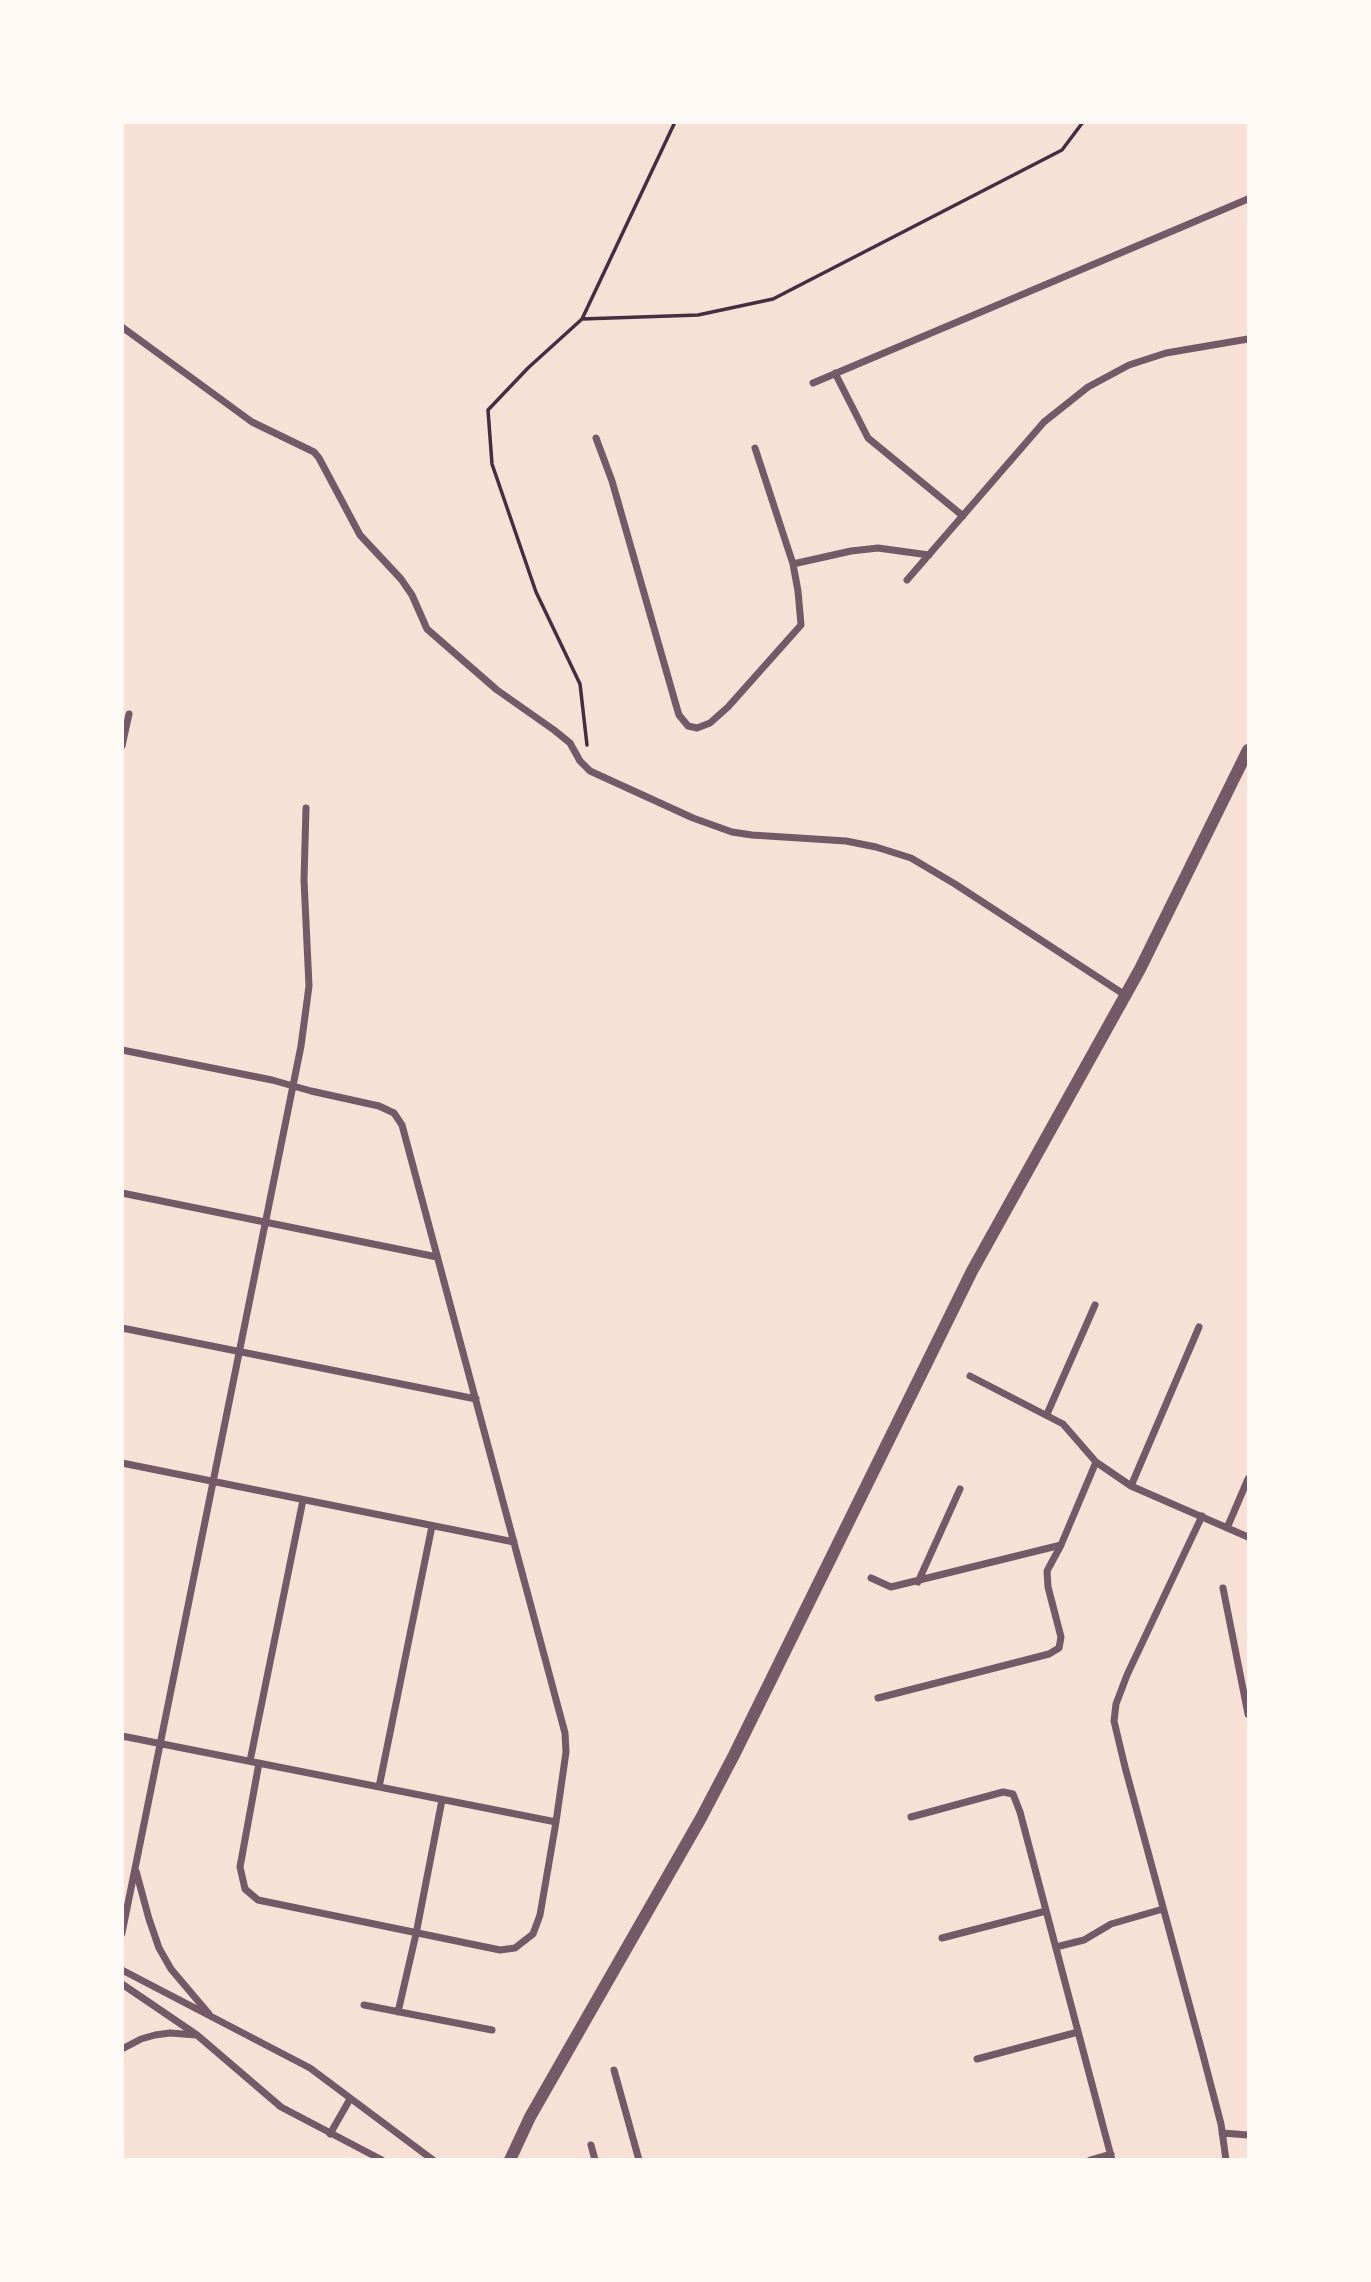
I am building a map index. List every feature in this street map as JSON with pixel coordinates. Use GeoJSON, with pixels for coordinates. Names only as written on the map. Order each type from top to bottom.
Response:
{"type":"FeatureCollection","features":[{"type":"Feature","properties":{"kind":"street"},"geometry":{"type":"LineString","coordinates":[[813,383],[1248,200]]}},
{"type":"Feature","properties":{"kind":"street"},"geometry":{"type":"LineString","coordinates":[[122,327],[252,422],[314,452],[360,535],[401,579],[428,629],[497,690],[570,743],[580,761],[590,771],[693,818],[732,832],[846,841],[911,858],[1125,995]]}},
{"type":"Feature","properties":{"kind":"street"},"geometry":{"type":"LineString","coordinates":[[907,580],[1044,422],[1087,387],[1129,365],[1166,353],[1248,339]]}},
{"type":"Feature","properties":{"kind":"street"},"geometry":{"type":"LineString","coordinates":[[835,373],[868,438],[963,516]]}},
{"type":"Feature","properties":{"kind":"street"},"geometry":{"type":"LineString","coordinates":[[596,438],[612,481],[679,715],[688,726],[697,727],[710,723],[728,707],[801,625],[793,564],[755,448]]}},
{"type":"Feature","properties":{"kind":"street"},"geometry":{"type":"LineString","coordinates":[[793,564],[838,553],[878,548],[929,555]]}},
{"type":"Feature","properties":{"kind":"street"},"geometry":{"type":"LineString","coordinates":[[122,746],[129,714]]}},
{"type":"Feature","properties":{"kind":"street"},"geometry":{"type":"LineString","coordinates":[[510,2160],[530,2117],[706,1807],[972,1271],[1125,995],[1248,750]]}},
{"type":"Feature","properties":{"kind":"street"},"geometry":{"type":"LineString","coordinates":[[122,1933],[301,1046],[309,986],[304,880],[306,808]]}},
{"type":"Feature","properties":{"kind":"street"},"geometry":{"type":"LineString","coordinates":[[122,1050],[293,1085],[379,1106],[394,1114],[405,1133],[565,1733],[566,1752],[556,1822],[538,1923],[533,1934],[515,1948],[500,1950],[265,1902],[253,1897],[245,1889],[240,1860],[260,1763]]}},
{"type":"Feature","properties":{"kind":"street"},"geometry":{"type":"LineString","coordinates":[[122,1193],[437,1256]]}},
{"type":"Feature","properties":{"kind":"street"},"geometry":{"type":"LineString","coordinates":[[1047,1414],[1094,1305]]}},
{"type":"Feature","properties":{"kind":"street"},"geometry":{"type":"LineString","coordinates":[[1131,1486],[1199,1327]]}},
{"type":"Feature","properties":{"kind":"street"},"geometry":{"type":"LineString","coordinates":[[122,1328],[476,1398]]}},
{"type":"Feature","properties":{"kind":"street"},"geometry":{"type":"LineString","coordinates":[[970,1376],[1063,1424],[1096,1462],[1131,1486],[1248,1537]]}},
{"type":"Feature","properties":{"kind":"street"},"geometry":{"type":"LineString","coordinates":[[878,1698],[1059,1648],[1061,1637],[1048,1587],[1047,1570],[1096,1462]]}},
{"type":"Feature","properties":{"kind":"street"},"geometry":{"type":"LineString","coordinates":[[122,1463],[514,1542]]}},
{"type":"Feature","properties":{"kind":"street"},"geometry":{"type":"LineString","coordinates":[[1227,1528],[1248,1479]]}},
{"type":"Feature","properties":{"kind":"street"},"geometry":{"type":"LineString","coordinates":[[918,1582],[960,1489]]}},
{"type":"Feature","properties":{"kind":"street"},"geometry":{"type":"LineString","coordinates":[[250,1761],[303,1500]]}},
{"type":"Feature","properties":{"kind":"street"},"geometry":{"type":"LineString","coordinates":[[1202,1516],[1127,1675],[1115,1712],[1117,1738],[1222,2133],[1226,2160]]}},
{"type":"Feature","properties":{"kind":"street"},"geometry":{"type":"LineString","coordinates":[[379,1787],[432,1525]]}},
{"type":"Feature","properties":{"kind":"street"},"geometry":{"type":"LineString","coordinates":[[871,1578],[891,1587],[1060,1545]]}},
{"type":"Feature","properties":{"kind":"street"},"geometry":{"type":"LineString","coordinates":[[1223,1588],[1248,1714]]}},
{"type":"Feature","properties":{"kind":"street"},"geometry":{"type":"LineString","coordinates":[[122,1736],[556,1822]]}},
{"type":"Feature","properties":{"kind":"street"},"geometry":{"type":"LineString","coordinates":[[911,1816],[1003,1792],[1013,1794],[1111,2157],[1090,2160]]}},
{"type":"Feature","properties":{"kind":"street"},"geometry":{"type":"LineString","coordinates":[[398,2012],[442,1800]]}},
{"type":"Feature","properties":{"kind":"street"},"geometry":{"type":"LineString","coordinates":[[135,1867],[159,1948],[171,1969],[212,2018]]}},
{"type":"Feature","properties":{"kind":"street"},"geometry":{"type":"LineString","coordinates":[[1056,1947],[1084,1940],[1111,1924],[1163,1909]]}},
{"type":"Feature","properties":{"kind":"street"},"geometry":{"type":"LineString","coordinates":[[942,1938],[1045,1911]]}},
{"type":"Feature","properties":{"kind":"street"},"geometry":{"type":"LineString","coordinates":[[122,1970],[310,2068],[433,2160]]}},
{"type":"Feature","properties":{"kind":"street"},"geometry":{"type":"LineString","coordinates":[[122,1984],[197,2035],[281,2107],[382,2160]]}},
{"type":"Feature","properties":{"kind":"street"},"geometry":{"type":"LineString","coordinates":[[364,2005],[492,2030]]}},
{"type":"Feature","properties":{"kind":"street"},"geometry":{"type":"LineString","coordinates":[[977,2059],[1078,2032]]}},
{"type":"Feature","properties":{"kind":"street"},"geometry":{"type":"LineString","coordinates":[[122,2049],[155,2035],[197,2035]]}},
{"type":"Feature","properties":{"kind":"street"},"geometry":{"type":"LineString","coordinates":[[614,2070],[639,2160]]}},
{"type":"Feature","properties":{"kind":"street"},"geometry":{"type":"LineString","coordinates":[[330,2134],[350,2099]]}},
{"type":"Feature","properties":{"kind":"street"},"geometry":{"type":"LineString","coordinates":[[1222,2133],[1248,2135]]}},
{"type":"Feature","properties":{"kind":"street"},"geometry":{"type":"LineString","coordinates":[[591,2145],[595,2160]]}},
{"type":"Feature","properties":{"kind":"path"},"geometry":{"type":"LineString","coordinates":[[590,771],[580,684],[536,592],[492,464],[488,410],[528,368],[582,319],[675,122]]}},
{"type":"Feature","properties":{"kind":"path"},"geometry":{"type":"LineString","coordinates":[[582,319],[698,315],[773,299],[1062,150],[1083,122]]}}]}
